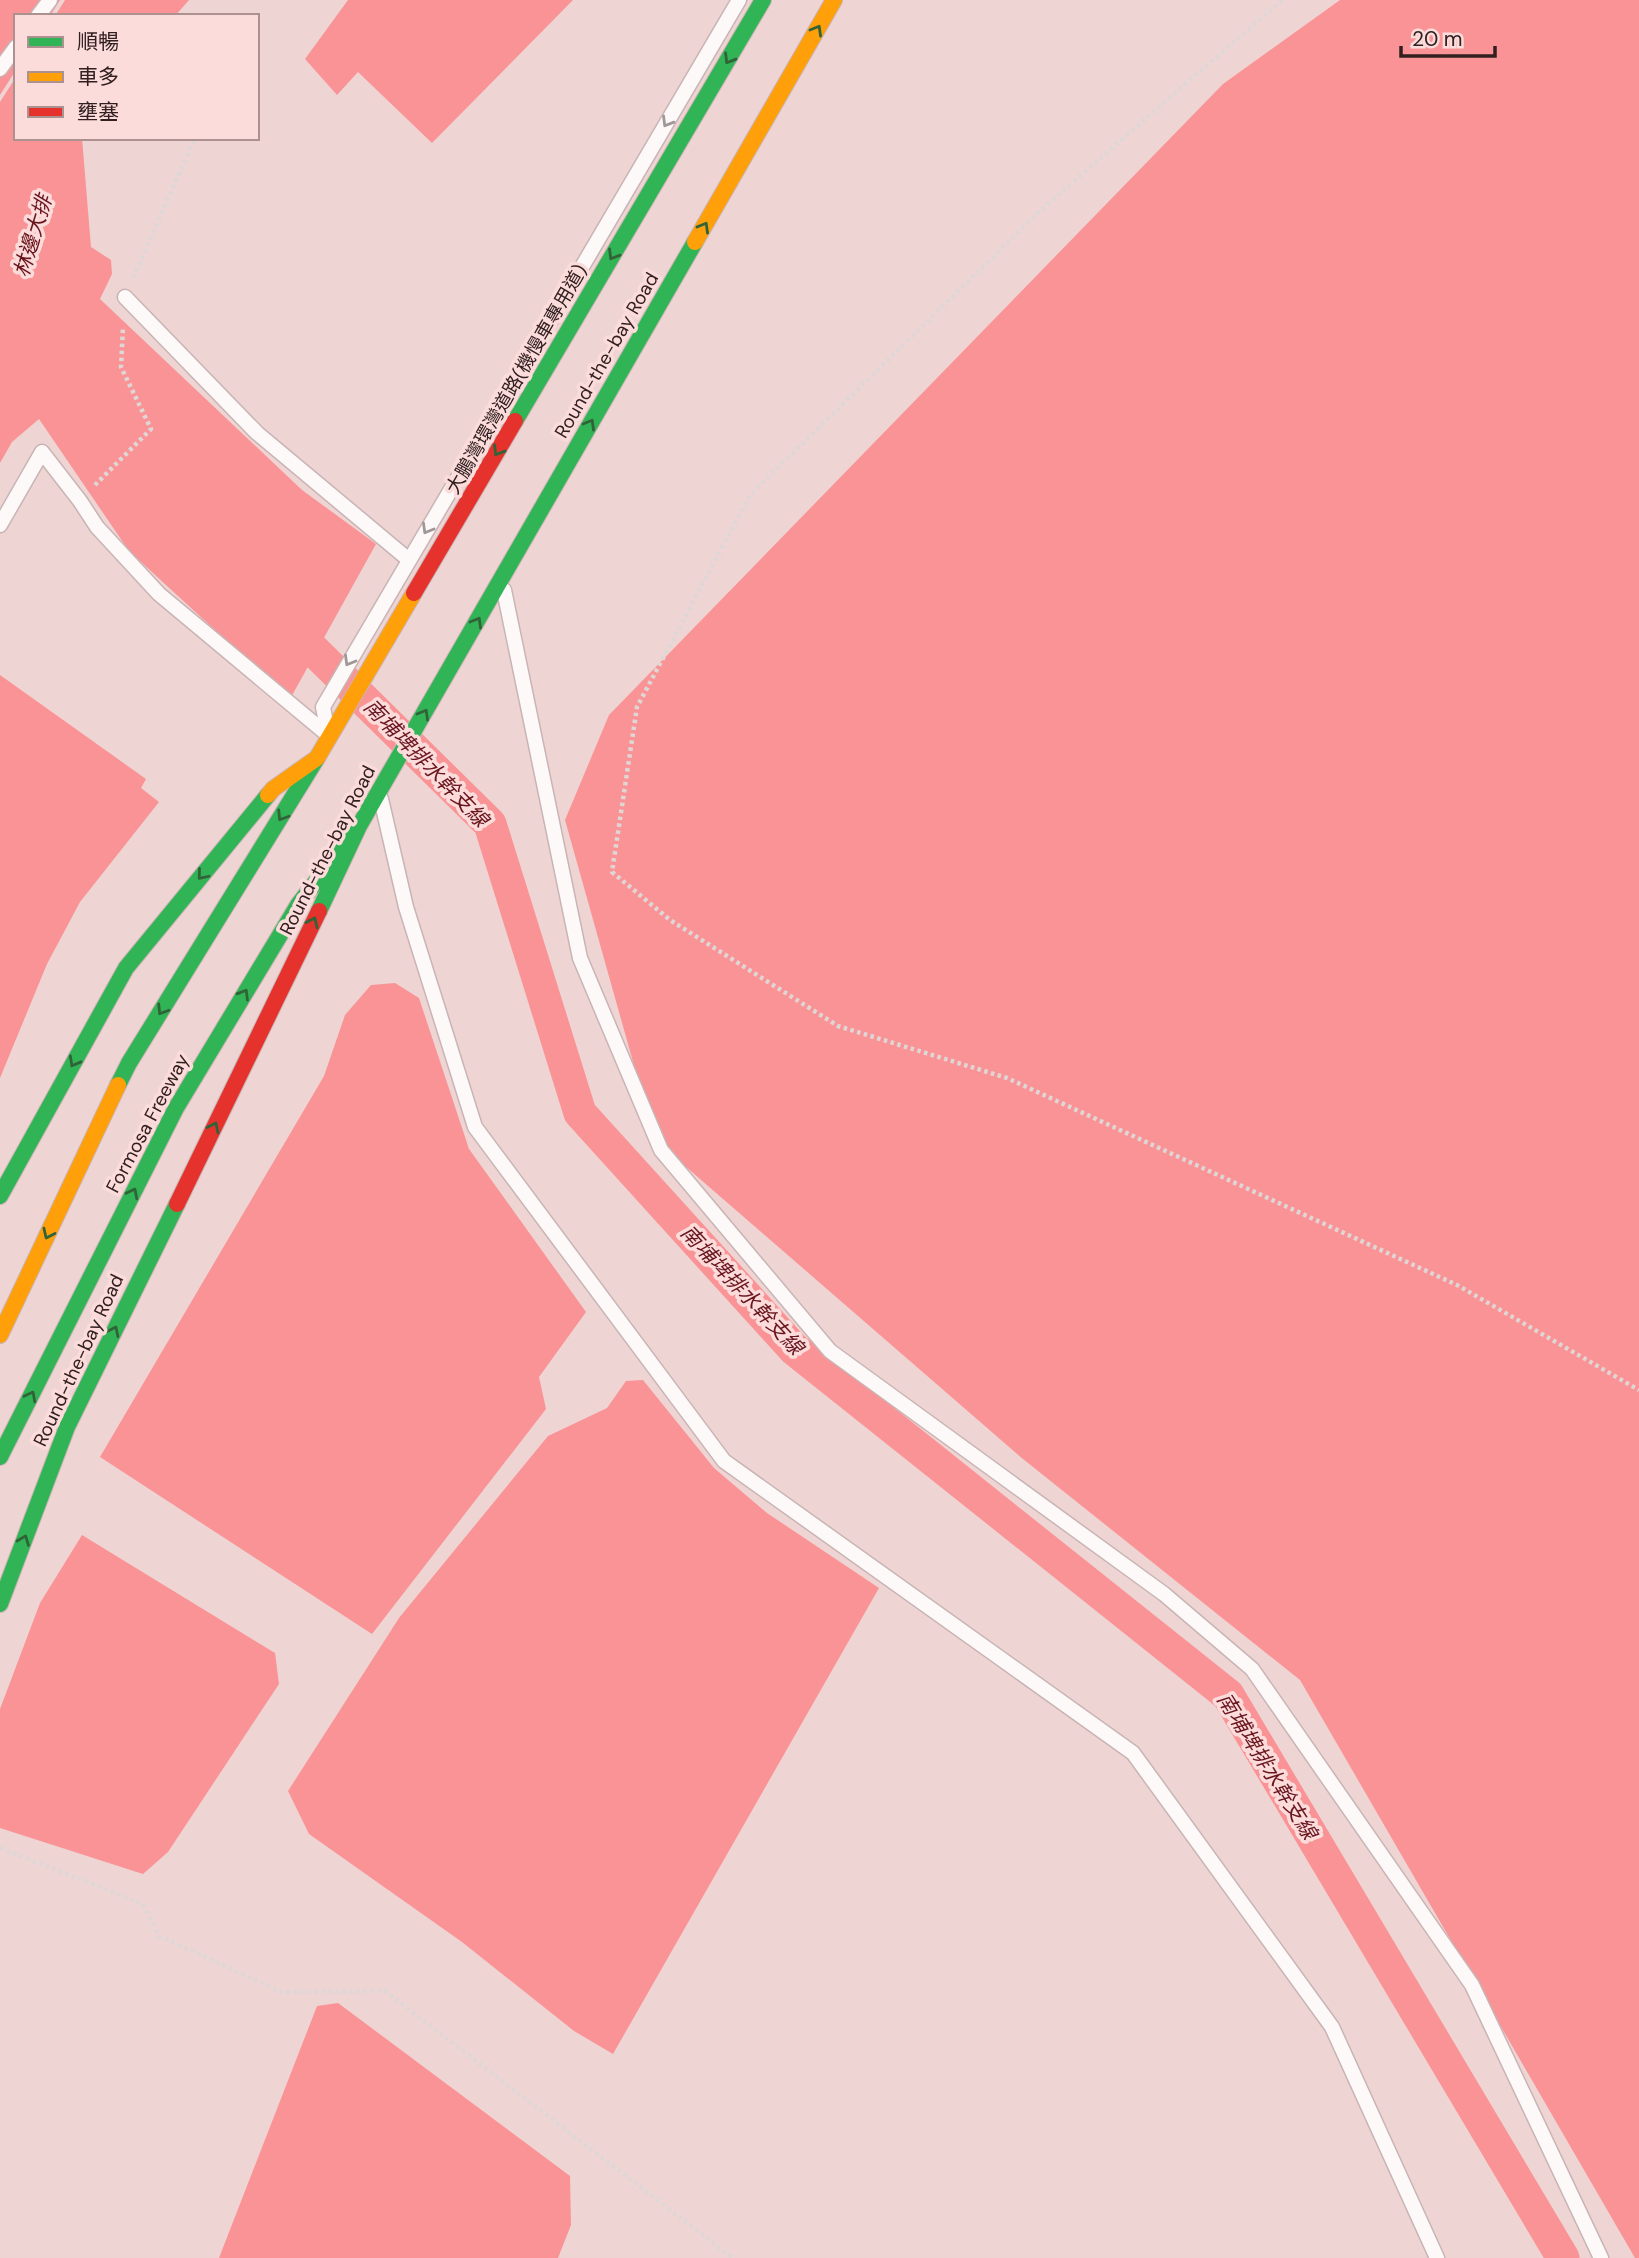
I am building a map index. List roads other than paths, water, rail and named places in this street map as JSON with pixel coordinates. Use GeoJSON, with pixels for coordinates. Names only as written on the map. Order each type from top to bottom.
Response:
{"type":"FeatureCollection","features":[{"type":"Feature","properties":{"kind":"main road"},"geometry":{"type":"LineString","coordinates":[[0,1196],[125,968],[273,789],[315,759],[763,0]]}},
{"type":"Feature","properties":{"kind":"main road","name":"Round-the-bay Road"},"geometry":{"type":"LineString","coordinates":[[0,1604],[66,1427],[256,1043],[359,826],[834,0]]}},
{"type":"Feature","properties":{"kind":"main road","name":"Formosa Freeway"},"geometry":{"type":"LineString","coordinates":[[0,1335],[129,1063],[315,759]]}},
{"type":"Feature","properties":{"kind":"main road","name":"Formosa Freeway"},"geometry":{"type":"LineString","coordinates":[[0,1457],[176,1108],[298,905],[359,826]]}},
{"type":"Feature","properties":{"kind":"lane","name":"大鵬灣環灣道路(機慢車專用道)"},"geometry":{"type":"LineString","coordinates":[[329,735],[323,707],[739,0]]}},
{"type":"Feature","properties":{"kind":"lane"},"geometry":{"type":"LineString","coordinates":[[0,69],[14,50]]}},
{"type":"Feature","properties":{"kind":"lane"},"geometry":{"type":"LineString","coordinates":[[125,297],[257,433],[409,560]]}},
{"type":"Feature","properties":{"kind":"lane"},"geometry":{"type":"LineString","coordinates":[[0,525],[42,452],[80,500],[97,527],[159,594],[329,735]]}},
{"type":"Feature","properties":{"kind":"lane"},"geometry":{"type":"LineString","coordinates":[[501,579],[580,958],[662,1150],[830,1351],[1164,1594],[1251,1669],[1472,1985],[1601,2258]]}},
{"type":"Feature","properties":{"kind":"lane"},"geometry":{"type":"LineString","coordinates":[[380,790],[406,907],[475,1127],[724,1461],[1133,1753],[1332,2027],[1437,2258]]}},
{"type":"Feature","properties":{"kind":"water"},"geometry":{"type":"Polygon","coordinates":[[[0,0],[60,0],[51,14],[14,14],[14,73],[0,95],[0,0]]]}},
{"type":"Feature","properties":{"kind":"water"},"geometry":{"type":"Polygon","coordinates":[[[65,0],[189,0],[177,14],[56,14],[65,0]]]}},
{"type":"Feature","properties":{"kind":"water"},"geometry":{"type":"Polygon","coordinates":[[[348,0],[573,0],[432,143],[358,72],[337,95],[305,59],[348,0]]]}},
{"type":"Feature","properties":{"kind":"water"},"geometry":{"type":"Polygon","coordinates":[[[1340,0],[1639,0],[1639,2258],[1635,2258],[1300,1680],[1023,1459],[655,1140],[565,820],[609,715],[1223,84],[1340,0]]]}},
{"type":"Feature","properties":{"kind":"water","name":"林邊大排"},"geometry":{"type":"Polygon","coordinates":[[[14,80],[14,140],[82,140],[91,247],[111,260],[112,274],[100,299],[302,490],[376,544],[290,699],[129,551],[39,419],[12,442],[0,463],[0,102],[14,80]]]}},
{"type":"Feature","properties":{"kind":"water"},"geometry":{"type":"Polygon","coordinates":[[[0,675],[146,779],[141,788],[159,802],[80,902],[47,964],[0,1078],[0,675]]]}},
{"type":"Feature","properties":{"kind":"water"},"geometry":{"type":"Polygon","coordinates":[[[395,983],[419,998],[469,1149],[586,1312],[539,1377],[546,1409],[372,1634],[100,1457],[324,1076],[345,1015],[371,985],[395,983]]]}},
{"type":"Feature","properties":{"kind":"water"},"geometry":{"type":"Polygon","coordinates":[[[643,1380],[714,1468],[767,1513],[879,1588],[613,2054],[574,2031],[462,1942],[309,1834],[288,1791],[399,1618],[548,1436],[607,1408],[626,1381],[643,1380]]]}},
{"type":"Feature","properties":{"kind":"water"},"geometry":{"type":"Polygon","coordinates":[[[82,1535],[275,1653],[279,1684],[168,1852],[143,1874],[0,1828],[0,1709],[40,1603],[82,1535]]]}},
{"type":"Feature","properties":{"kind":"water"},"geometry":{"type":"Polygon","coordinates":[[[338,2003],[570,2176],[571,2225],[558,2258],[219,2258],[317,2006],[338,2003]]]}},
{"type":"Feature","properties":{"kind":"waterway","name":"南埔埤排水幹支線"},"geometry":{"type":"LineString","coordinates":[[285,622],[490,824],[580,1113],[794,1349],[1228,1695],[1563,2258]]}}]}
